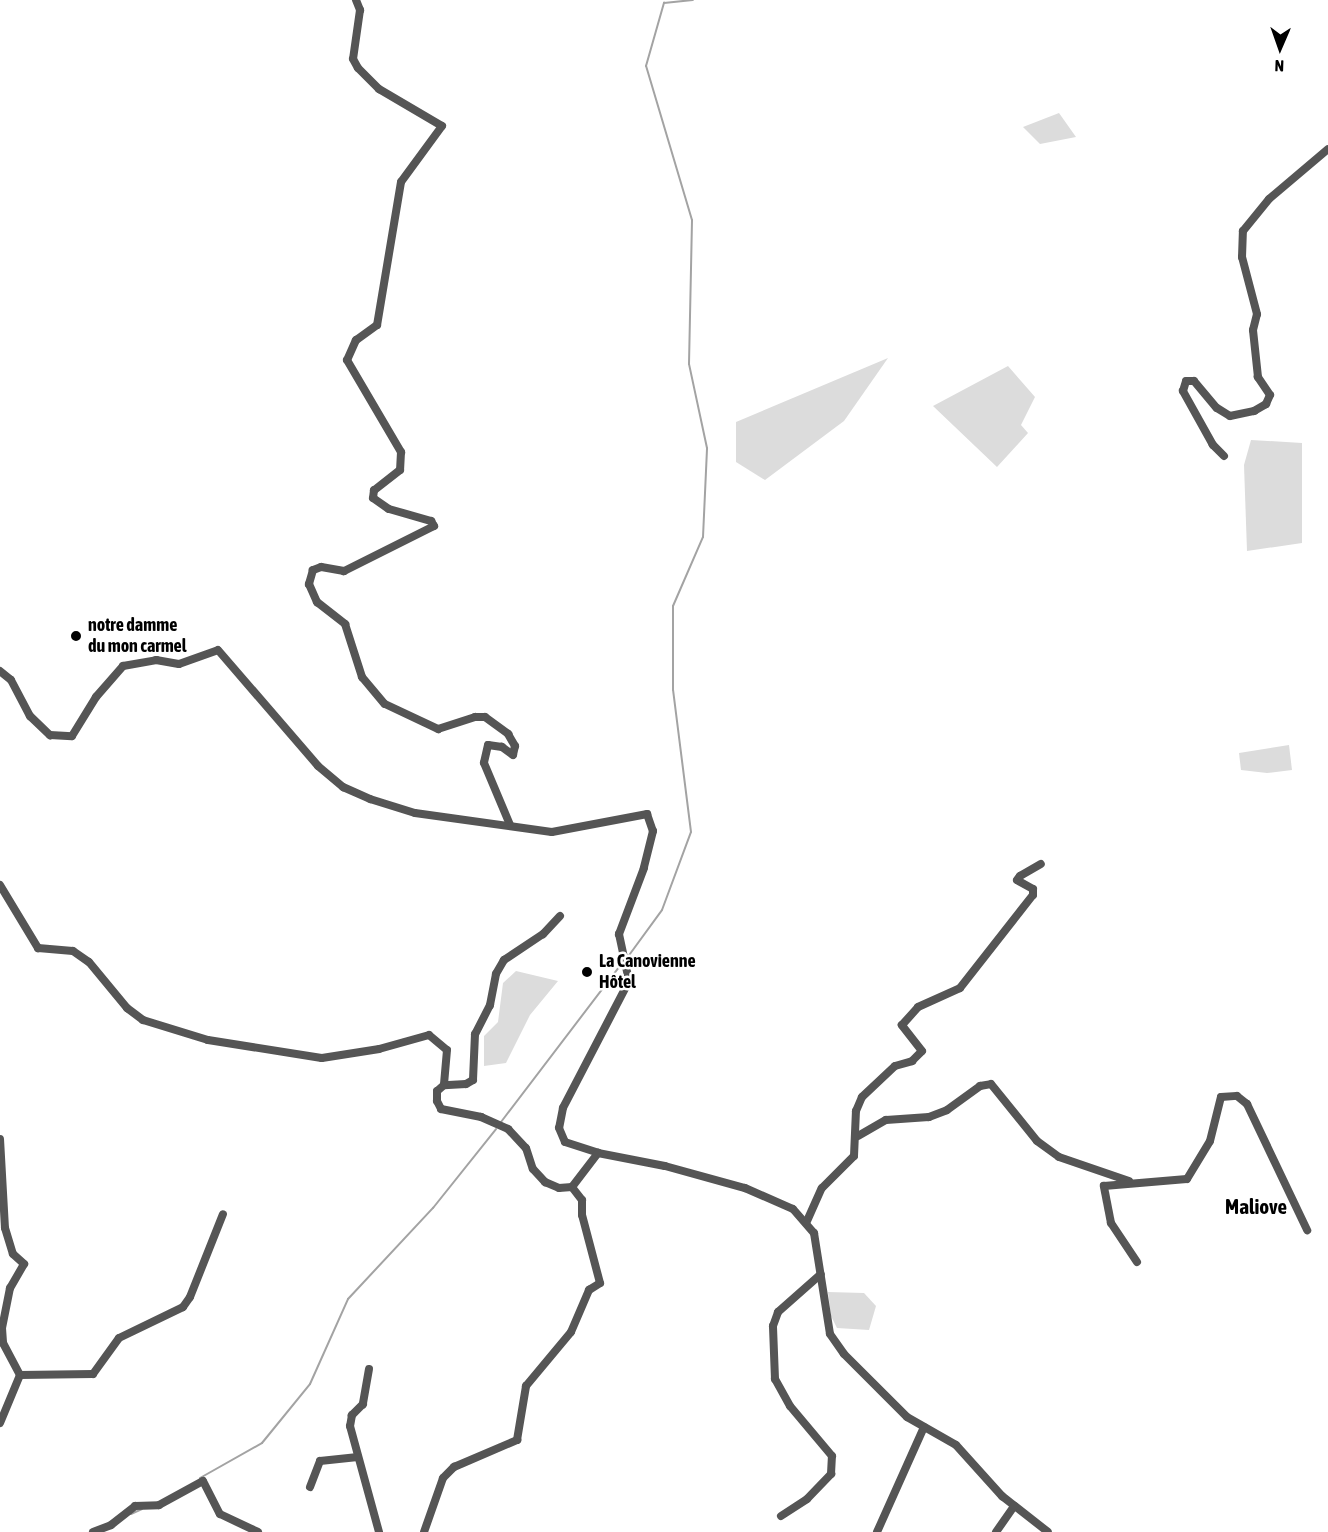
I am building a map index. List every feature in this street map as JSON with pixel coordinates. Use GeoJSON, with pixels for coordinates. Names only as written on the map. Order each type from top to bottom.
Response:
{"type":"FeatureCollection","features":[{"type":"Feature","properties":{"kind":"street"},"geometry":{"type":"LineString","coordinates":[[356,0],[360,10],[353,59],[358,68],[379,89],[442,126],[401,182],[376,325],[356,340],[347,360],[401,453],[400,470],[374,490],[373,498],[389,509],[431,521],[434,526],[344,571],[321,567],[313,570],[309,584],[317,602],[345,624],[362,677],[385,704],[438,729],[475,717],[485,717],[508,734],[516,746],[513,755],[502,747],[488,746],[484,763],[510,825]]}},
{"type":"Feature","properties":{"kind":"street"},"geometry":{"type":"LineString","coordinates":[[1224,456],[1213,445],[1183,391],[1186,381],[1194,381],[1216,408],[1230,416],[1254,411],[1266,404],[1270,395],[1258,377],[1253,330],[1257,314],[1242,256],[1243,231],[1269,199],[1328,148]]}},
{"type":"Feature","properties":{"kind":"street"},"geometry":{"type":"LineString","coordinates":[[0,671],[11,680],[30,716],[50,735],[72,736],[96,697],[123,666],[156,660],[179,664],[218,650],[266,710],[318,766],[343,787],[415,813],[552,832],[647,814],[653,831],[644,868],[619,934],[628,981],[560,1119],[566,1142],[598,1154],[629,1157],[745,1188],[792,1209],[807,1221],[820,1252],[830,1334],[844,1354],[907,1418],[970,1457],[1014,1506],[1048,1532]]}},
{"type":"Feature","properties":{"kind":"street"},"geometry":{"type":"LineString","coordinates":[[807,1221],[822,1188],[854,1156],[858,1136],[856,1111],[862,1097],[895,1066],[912,1060],[922,1051],[902,1025],[918,1008],[960,988],[1033,895],[1033,889],[1017,880],[1041,864]]}},
{"type":"Feature","properties":{"kind":"street"},"geometry":{"type":"LineString","coordinates":[[0,885],[38,948],[73,951],[89,962],[127,1008],[143,1020],[208,1040],[322,1058],[361,1053],[429,1035],[447,1050],[444,1085]]}},
{"type":"Feature","properties":{"kind":"street"},"geometry":{"type":"LineString","coordinates":[[560,916],[543,934],[504,960],[496,974],[490,1005],[475,1034],[473,1080],[466,1084],[444,1085],[437,1091],[441,1109],[481,1117],[508,1129],[526,1148],[527,1160],[545,1182],[559,1188],[572,1186],[598,1154]]}},
{"type":"Feature","properties":{"kind":"street"},"geometry":{"type":"LineString","coordinates":[[858,1136],[886,1120],[929,1117],[947,1110],[980,1086],[991,1084],[1037,1142],[1059,1157],[1129,1182]]}},
{"type":"Feature","properties":{"kind":"street"},"geometry":{"type":"LineString","coordinates":[[1137,1262],[1117,1237],[1104,1202],[1104,1186],[1129,1182],[1187,1179],[1210,1141],[1221,1097],[1237,1096],[1247,1104],[1306,1230]]}},
{"type":"Feature","properties":{"kind":"street"},"geometry":{"type":"LineString","coordinates":[[0,1139],[5,1228],[13,1254],[24,1264],[10,1288],[2,1335],[20,1375],[0,1423]]}},
{"type":"Feature","properties":{"kind":"street"},"geometry":{"type":"LineString","coordinates":[[424,1532],[443,1478],[454,1467],[517,1440],[526,1386],[571,1332],[589,1290],[600,1283],[582,1215],[582,1200],[572,1186]]}},
{"type":"Feature","properties":{"kind":"street"},"geometry":{"type":"LineString","coordinates":[[20,1375],[93,1374],[119,1338],[183,1306],[190,1297],[223,1214]]}},
{"type":"Feature","properties":{"kind":"street"},"geometry":{"type":"LineString","coordinates":[[781,1516],[807,1499],[831,1474],[832,1456],[790,1406],[775,1379],[773,1326],[778,1312],[821,1274]]}},
{"type":"Feature","properties":{"kind":"street"},"geometry":{"type":"LineString","coordinates":[[369,1369],[363,1404],[350,1420],[379,1532]]}},
{"type":"Feature","properties":{"kind":"street"},"geometry":{"type":"LineString","coordinates":[[877,1532],[924,1427]]}},
{"type":"Feature","properties":{"kind":"street"},"geometry":{"type":"LineString","coordinates":[[310,1487],[320,1461],[358,1457]]}},
{"type":"Feature","properties":{"kind":"street"},"geometry":{"type":"LineString","coordinates":[[93,1532],[111,1525],[135,1506],[159,1505],[203,1481],[220,1514],[258,1532]]}},
{"type":"Feature","properties":{"kind":"street"},"geometry":{"type":"LineString","coordinates":[[996,1532],[1014,1506]]}},
{"type":"Feature","properties":{"kind":"shaded area"},"geometry":{"type":"Polygon","coordinates":[[[1059,113],[1076,137],[1040,144],[1023,127],[1059,113]]]}},
{"type":"Feature","properties":{"kind":"shaded area"},"geometry":{"type":"Polygon","coordinates":[[[888,358],[844,421],[765,480],[736,462],[736,422],[888,358]]]}},
{"type":"Feature","properties":{"kind":"shaded area"},"geometry":{"type":"Polygon","coordinates":[[[1008,366],[1035,397],[1021,425],[1028,433],[997,467],[933,406],[1008,366]]]}},
{"type":"Feature","properties":{"kind":"shaded area"},"geometry":{"type":"Polygon","coordinates":[[[1251,440],[1302,443],[1302,543],[1247,551],[1244,465],[1251,440]]]}},
{"type":"Feature","properties":{"kind":"shaded area"},"geometry":{"type":"Polygon","coordinates":[[[1289,745],[1292,770],[1267,773],[1241,770],[1239,753],[1289,745]]]}},
{"type":"Feature","properties":{"kind":"shaded area"},"geometry":{"type":"Polygon","coordinates":[[[516,971],[558,981],[530,1015],[506,1063],[484,1066],[484,1036],[498,1022],[503,983],[516,971]]]}},
{"type":"Feature","properties":{"kind":"shaded area"},"geometry":{"type":"Polygon","coordinates":[[[828,1292],[864,1293],[876,1306],[869,1330],[837,1328],[831,1316],[828,1292]]]}},
{"type":"Feature","properties":{"kind":"waterway"},"geometry":{"type":"LineString","coordinates":[[627,958],[662,910],[691,832],[673,690],[673,606],[703,537],[707,448],[689,364],[692,220],[646,66],[664,3],[693,0]]}},
{"type":"Feature","properties":{"kind":"waterway"},"geometry":{"type":"LineString","coordinates":[[501,1122],[623,962]]}},
{"type":"Feature","properties":{"kind":"waterway"},"geometry":{"type":"LineString","coordinates":[[200,1478],[262,1443],[310,1384],[348,1299],[433,1208],[496,1129]]}},
{"type":"Feature","properties":{"kind":"waterway"},"geometry":{"type":"LineString","coordinates":[[131,1514],[142,1509]]}},
{"type":"Feature","properties":{"kind":"place","name":"notre damme du mon carmel"},"geometry":{"type":"Point","coordinates":[76,636]}},
{"type":"Feature","properties":{"kind":"place","name":"La Canovienne Hôtel"},"geometry":{"type":"Point","coordinates":[587,972]}},
{"type":"Feature","properties":{"kind":"district","name":"Maliove"},"geometry":{"type":"Point","coordinates":[1256,1206]}}]}
